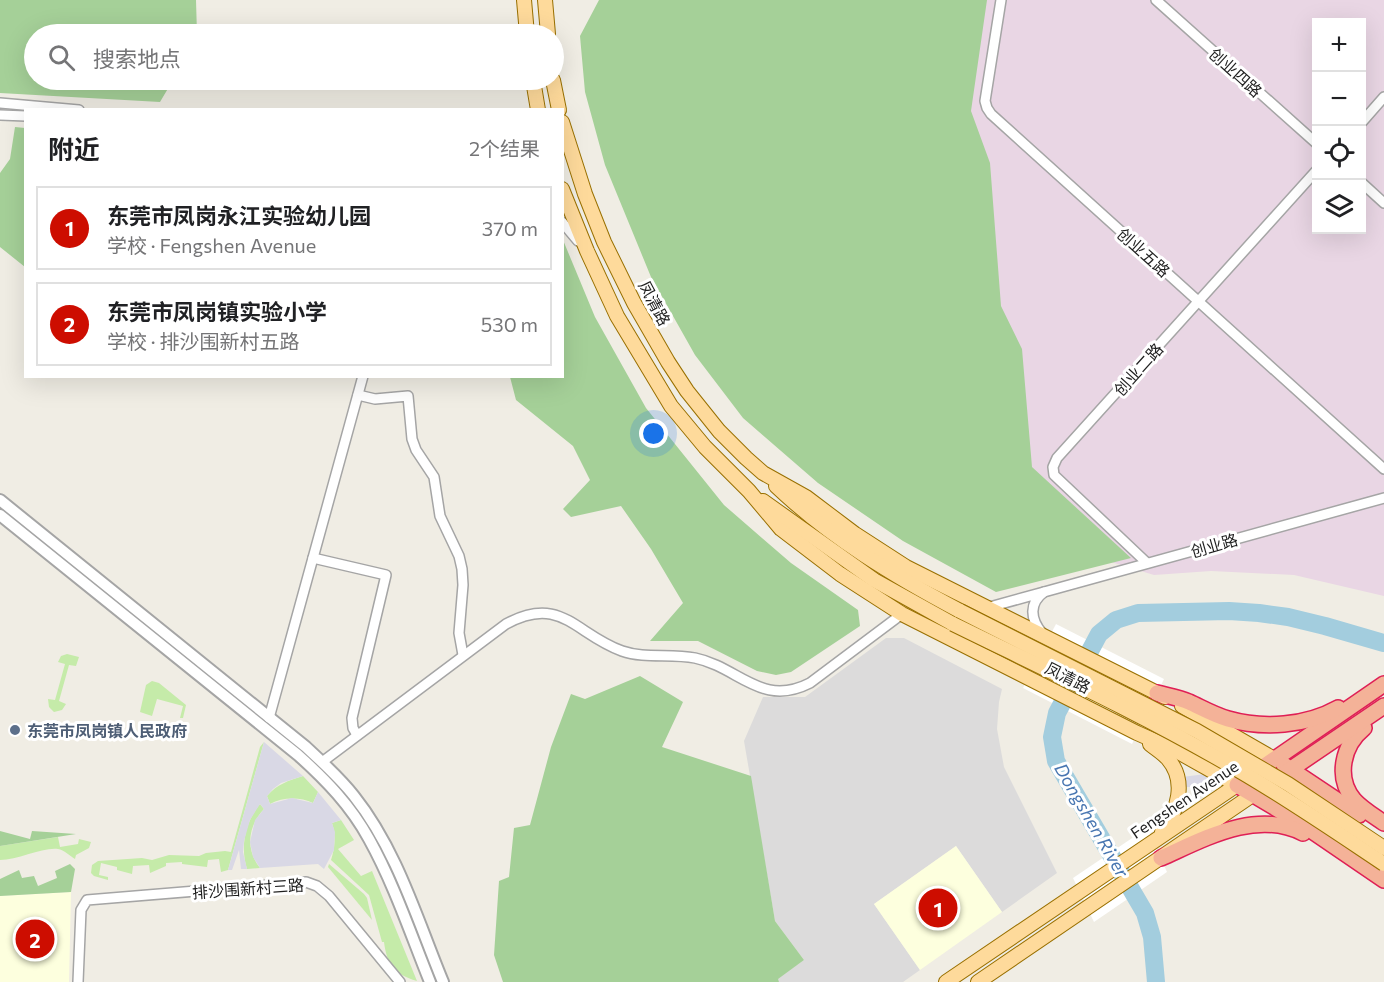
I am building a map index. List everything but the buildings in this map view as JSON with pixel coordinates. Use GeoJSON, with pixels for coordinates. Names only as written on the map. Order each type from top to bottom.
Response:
{"type":"FeatureCollection","features":[{"type":"Feature","properties":{"kind":"highway"},"geometry":{"type":"LineString","coordinates":[[1157,693],[1188,702],[1228,719],[1271,724],[1308,719],[1325,714],[1360,693],[1384,684]]}},
{"type":"Feature","properties":{"kind":"highway","name":"Fengshen Avenue"},"geometry":{"type":"LineString","coordinates":[[1237,784],[1384,684]]}},
{"type":"Feature","properties":{"kind":"highway"},"geometry":{"type":"LineString","coordinates":[[1254,794],[1384,706]]}},
{"type":"Feature","properties":{"kind":"highway"},"geometry":{"type":"LineString","coordinates":[[1384,714],[1362,729],[1352,741],[1346,754],[1343,775],[1352,799],[1384,823]]}},
{"type":"Feature","properties":{"kind":"highway","name":"凤清路"},"geometry":{"type":"LineString","coordinates":[[1274,759],[1384,832]]}},
{"type":"Feature","properties":{"kind":"highway","name":"凤清路"},"geometry":{"type":"LineString","coordinates":[[1237,784],[1384,880]]}},
{"type":"Feature","properties":{"kind":"highway"},"geometry":{"type":"LineString","coordinates":[[1161,858],[1236,828],[1271,823],[1297,830],[1329,849],[1350,857]]}},
{"type":"Feature","properties":{"kind":"main road"},"geometry":{"type":"LineString","coordinates":[[524,0],[526,24]]}},
{"type":"Feature","properties":{"kind":"main road"},"geometry":{"type":"LineString","coordinates":[[545,0],[547,24]]}},
{"type":"Feature","properties":{"kind":"main road"},"geometry":{"type":"LineString","coordinates":[[535,90],[538,108]]}},
{"type":"Feature","properties":{"kind":"main road"},"geometry":{"type":"LineString","coordinates":[[555,90],[559,108]]}},
{"type":"Feature","properties":{"kind":"main road","name":"凤清路"},"geometry":{"type":"LineString","coordinates":[[564,129],[579,178],[604,242],[650,333],[704,412],[731,444],[798,507],[876,564],[960,611],[1197,731],[1288,784],[1384,848]]}},
{"type":"Feature","properties":{"kind":"main road","name":"凤清路"},"geometry":{"type":"LineString","coordinates":[[564,194],[586,251],[623,326],[671,406],[717,461],[749,491],[781,529],[840,574],[902,614],[1173,749],[1237,784]]}},
{"type":"Feature","properties":{"kind":"main road","name":"凤清路"},"geometry":{"type":"LineString","coordinates":[[763,473],[806,497],[855,534],[906,567],[1157,693],[1274,759]]}},
{"type":"Feature","properties":{"kind":"main road","name":"凤清路"},"geometry":{"type":"LineString","coordinates":[[749,491],[874,580],[953,624],[1144,718],[1227,764],[1281,795],[1384,864]]}},
{"type":"Feature","properties":{"kind":"main road"},"geometry":{"type":"LineString","coordinates":[[1137,733],[1167,758],[1175,770],[1179,783],[1179,798],[1174,812],[1166,827],[1153,842]]}},
{"type":"Feature","properties":{"kind":"main road","name":"Fengshen Avenue"},"geometry":{"type":"LineString","coordinates":[[946,982],[1237,784]]}},
{"type":"Feature","properties":{"kind":"main road"},"geometry":{"type":"LineString","coordinates":[[978,982],[1254,794]]}},
{"type":"Feature","properties":{"kind":"street","name":"创业五路"},"geometry":{"type":"LineString","coordinates":[[1001,0],[985,101],[991,114],[1384,469]]}},
{"type":"Feature","properties":{"kind":"street","name":"创业四路"},"geometry":{"type":"LineString","coordinates":[[1156,0],[1312,139]]}},
{"type":"Feature","properties":{"kind":"street"},"geometry":{"type":"LineString","coordinates":[[1366,117],[1384,97]]}},
{"type":"Feature","properties":{"kind":"street"},"geometry":{"type":"LineString","coordinates":[[0,103],[56,108]]}},
{"type":"Feature","properties":{"kind":"street"},"geometry":{"type":"LineString","coordinates":[[0,115],[24,116]]}},
{"type":"Feature","properties":{"kind":"street","name":"创业二路"},"geometry":{"type":"LineString","coordinates":[[1147,563],[1054,475],[1053,467],[1057,458],[1312,177]]}},
{"type":"Feature","properties":{"kind":"street"},"geometry":{"type":"LineString","coordinates":[[1366,187],[1384,203]]}},
{"type":"Feature","properties":{"kind":"street"},"geometry":{"type":"LineString","coordinates":[[564,224],[586,251]]}},
{"type":"Feature","properties":{"kind":"street"},"geometry":{"type":"LineString","coordinates":[[269,718],[362,378]]}},
{"type":"Feature","properties":{"kind":"street"},"geometry":{"type":"LineString","coordinates":[[358,394],[375,399],[408,396],[412,439],[416,450],[434,477],[440,516],[459,556],[462,569],[464,585],[459,633],[463,656]]}},
{"type":"Feature","properties":{"kind":"street","name":"创业路"},"geometry":{"type":"LineString","coordinates":[[986,608],[1384,498]]}},
{"type":"Feature","properties":{"kind":"street"},"geometry":{"type":"LineString","coordinates":[[0,500],[322,762],[355,796],[380,835],[399,875],[443,982]]}},
{"type":"Feature","properties":{"kind":"street"},"geometry":{"type":"LineString","coordinates":[[0,515],[298,755],[329,784],[356,818],[378,856],[430,982]]}},
{"type":"Feature","properties":{"kind":"street"},"geometry":{"type":"LineString","coordinates":[[313,558],[386,575],[352,718],[353,728],[357,735]]}},
{"type":"Feature","properties":{"kind":"street"},"geometry":{"type":"LineString","coordinates":[[1044,592],[1034,601],[1032,614],[1036,626],[1049,638]]}},
{"type":"Feature","properties":{"kind":"street"},"geometry":{"type":"LineString","coordinates":[[322,762],[517,617],[530,613],[549,613],[566,618],[602,641],[625,652],[700,659],[768,691],[786,691],[810,683],[902,614]]}},
{"type":"Feature","properties":{"kind":"street","name":"排沙围新村三路"},"geometry":{"type":"LineString","coordinates":[[78,982],[81,910],[87,900],[300,883],[312,884],[328,896],[400,982]]}},
{"type":"Feature","properties":{"kind":"shaded area"},"geometry":{"type":"Polygon","coordinates":[[[776,0],[1384,0],[1384,596],[1294,575],[1211,571],[1154,575],[1035,539],[776,0]]]}},
{"type":"Feature","properties":{"kind":"shaded area"},"geometry":{"type":"Polygon","coordinates":[[[886,638],[904,638],[1002,689],[997,729],[1004,767],[1057,873],[1002,912],[956,846],[874,904],[920,970],[903,982],[779,982],[777,979],[804,960],[775,921],[744,741],[763,697],[805,697],[886,638]]]}},
{"type":"Feature","properties":{"kind":"shaded area"},"geometry":{"type":"Polygon","coordinates":[[[264,742],[303,776],[281,783],[273,789],[267,796],[270,804],[292,798],[313,803],[318,792],[341,820],[332,823],[335,832],[334,850],[324,869],[318,864],[260,868],[253,857],[250,842],[255,820],[264,809],[260,804],[250,820],[244,841],[243,852],[247,869],[241,869],[239,850],[232,870],[228,870],[264,742]]]}},
{"type":"Feature","properties":{"kind":"shaded area"},"geometry":{"type":"Polygon","coordinates":[[[1206,774],[1223,783],[1211,790],[1201,787],[1184,787],[1182,777],[1206,774]]]}},
{"type":"Feature","properties":{"kind":"shaded area"},"geometry":{"type":"Polygon","coordinates":[[[956,846],[1002,912],[920,970],[874,904],[956,846]]]}},
{"type":"Feature","properties":{"kind":"shaded area"},"geometry":{"type":"Polygon","coordinates":[[[71,892],[69,982],[0,982],[0,896],[71,892]]]}},
{"type":"Feature","properties":{"kind":"green space"},"geometry":{"type":"Polygon","coordinates":[[[0,0],[196,0],[197,24],[24,24],[24,90],[167,90],[160,102],[0,93],[0,0]]]}},
{"type":"Feature","properties":{"kind":"green space"},"geometry":{"type":"Polygon","coordinates":[[[599,0],[987,0],[971,111],[990,163],[1001,306],[1022,349],[1032,467],[1131,558],[996,592],[903,541],[818,483],[743,418],[695,355],[651,277],[605,165],[585,92],[580,36],[599,0]]]}},
{"type":"Feature","properties":{"kind":"green space"},"geometry":{"type":"Polygon","coordinates":[[[15,127],[24,128],[24,266],[0,247],[0,173],[10,159],[15,127]]]}},
{"type":"Feature","properties":{"kind":"green space"},"geometry":{"type":"Polygon","coordinates":[[[564,242],[595,317],[646,408],[724,505],[791,563],[858,610],[860,626],[791,672],[776,675],[757,671],[698,641],[650,641],[683,603],[651,549],[621,506],[571,517],[563,509],[590,480],[573,446],[516,400],[510,378],[564,378],[564,242]]]}},
{"type":"Feature","properties":{"kind":"green space"},"geometry":{"type":"Polygon","coordinates":[[[67,654],[79,657],[76,666],[69,665],[59,701],[66,704],[62,710],[54,712],[49,707],[48,699],[55,700],[65,664],[58,662],[61,656],[67,654]]]}},
{"type":"Feature","properties":{"kind":"green space"},"geometry":{"type":"Polygon","coordinates":[[[640,676],[683,702],[662,747],[751,776],[775,921],[804,960],[778,979],[779,982],[503,982],[494,955],[499,881],[509,877],[514,828],[530,825],[551,747],[571,694],[585,699],[640,676]]]}},
{"type":"Feature","properties":{"kind":"green space"},"geometry":{"type":"Polygon","coordinates":[[[152,681],[159,683],[186,705],[183,718],[180,718],[183,706],[157,699],[152,716],[140,712],[146,685],[152,681]]]}},
{"type":"Feature","properties":{"kind":"green space"},"geometry":{"type":"Polygon","coordinates":[[[264,742],[228,870],[221,872],[219,859],[208,860],[207,867],[182,864],[182,862],[166,863],[166,866],[150,873],[149,865],[133,866],[132,874],[101,863],[99,875],[108,877],[108,880],[91,873],[92,865],[98,861],[142,858],[152,860],[169,855],[199,856],[206,853],[231,852],[260,747],[264,742]]]}},
{"type":"Feature","properties":{"kind":"green space"},"geometry":{"type":"Polygon","coordinates":[[[303,776],[318,792],[313,803],[292,799],[270,804],[267,796],[275,789],[303,776]]]}},
{"type":"Feature","properties":{"kind":"green space"},"geometry":{"type":"Polygon","coordinates":[[[260,804],[264,809],[252,830],[250,845],[260,868],[247,869],[244,852],[245,835],[260,804]]]}},
{"type":"Feature","properties":{"kind":"green space"},"geometry":{"type":"Polygon","coordinates":[[[341,820],[354,840],[338,849],[361,876],[372,871],[417,981],[393,968],[387,957],[384,942],[382,942],[369,895],[331,860],[334,842],[332,823],[341,820]]]}},
{"type":"Feature","properties":{"kind":"green space"},"geometry":{"type":"Polygon","coordinates":[[[0,831],[30,839],[32,831],[76,834],[0,846],[0,831]]]}},
{"type":"Feature","properties":{"kind":"green space"},"geometry":{"type":"Polygon","coordinates":[[[58,837],[60,847],[78,844],[79,839],[91,842],[89,848],[76,855],[75,859],[58,849],[52,849],[0,860],[0,846],[58,837]]]}},
{"type":"Feature","properties":{"kind":"green space"},"geometry":{"type":"Polygon","coordinates":[[[70,864],[75,869],[71,892],[0,896],[0,879],[19,870],[22,878],[34,876],[38,886],[57,878],[55,871],[70,864]]]}},
{"type":"Feature","properties":{"kind":"green space"},"geometry":{"type":"Polygon","coordinates":[[[329,864],[364,894],[372,920],[328,867],[329,864]]]}},
{"type":"Feature","properties":{"kind":"pier"},"geometry":{"type":"Polygon","coordinates":[[[1056,624],[1164,679],[1154,700],[1045,645],[1056,624]]]}},
{"type":"Feature","properties":{"kind":"pier"},"geometry":{"type":"Polygon","coordinates":[[[1033,668],[1142,723],[1132,744],[1023,688],[1033,668]]]}},
{"type":"Feature","properties":{"kind":"pier"},"geometry":{"type":"Polygon","coordinates":[[[1147,828],[1167,872],[1094,922],[1073,878],[1147,828]]]}},
{"type":"Feature","properties":{"kind":"waterway","name":"Dongshen River"},"geometry":{"type":"LineString","coordinates":[[1156,982],[1152,937],[1145,913],[1056,761],[1052,737],[1057,713],[1099,634],[1116,620],[1138,613],[1229,611],[1288,617],[1384,643]]}},
{"type":"Feature","properties":{"kind":"place","name":"东莞市凤岗镇人民政府"},"geometry":{"type":"Point","coordinates":[15,730]}},
{"type":"Feature","properties":{"kind":"place","name":"东莞市凤岗永江实验幼儿园"},"geometry":{"type":"Point","coordinates":[938,908]}},
{"type":"Feature","properties":{"kind":"place","name":"东莞市凤岗镇实验小学"},"geometry":{"type":"Point","coordinates":[35,939]}}]}
